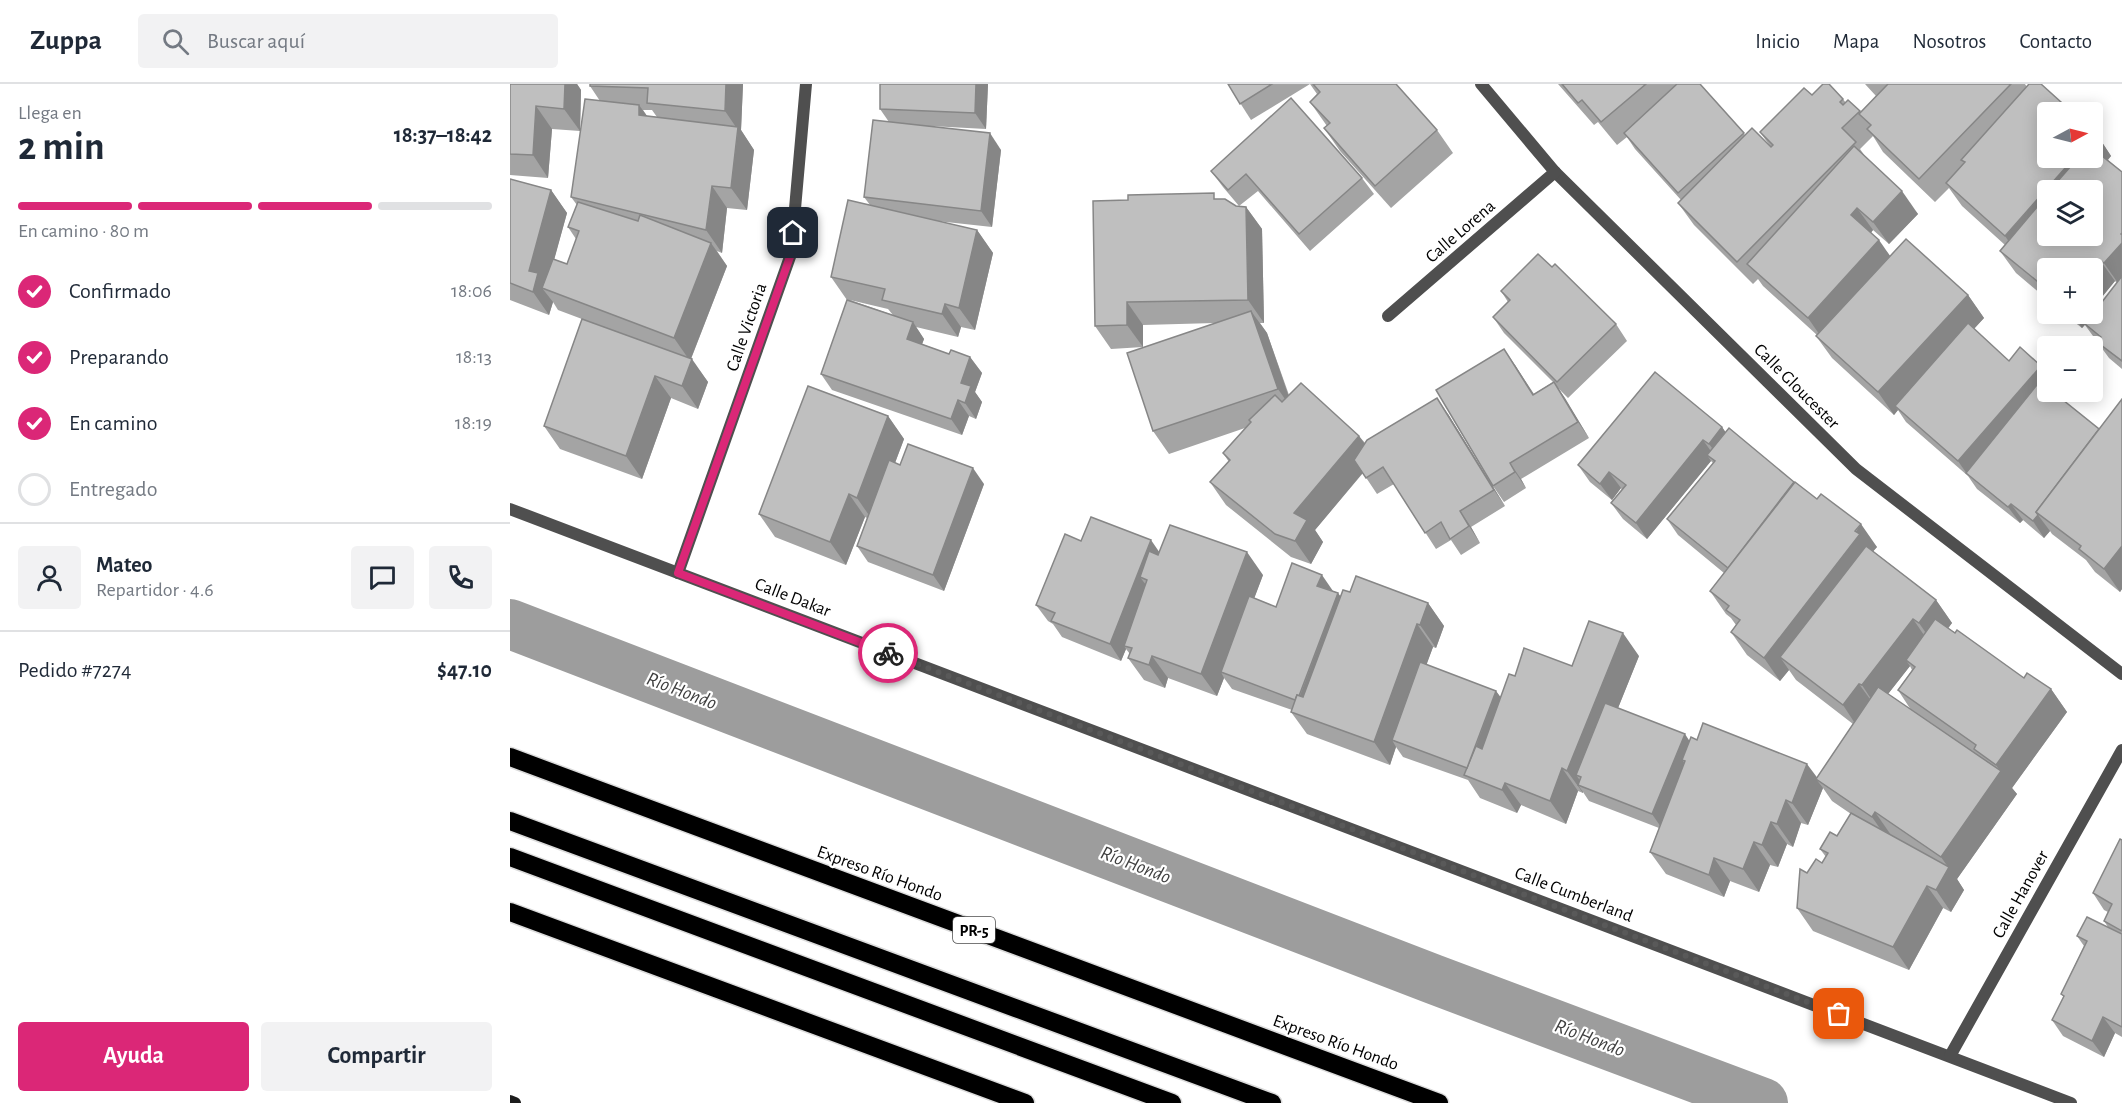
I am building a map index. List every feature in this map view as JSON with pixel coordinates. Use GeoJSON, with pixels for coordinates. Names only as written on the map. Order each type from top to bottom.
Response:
{"type":"FeatureCollection","features":[{"type":"Feature","properties":{"kind":"highway","name":"Expreso Río Hondo"},"geometry":{"type":"LineString","coordinates":[[510,758],[1438,1103]]}},
{"type":"Feature","properties":{"kind":"highway"},"geometry":{"type":"LineString","coordinates":[[510,821],[1272,1103]]}},
{"type":"Feature","properties":{"kind":"highway"},"geometry":{"type":"LineString","coordinates":[[510,857],[1172,1103]]}},
{"type":"Feature","properties":{"kind":"highway"},"geometry":{"type":"LineString","coordinates":[[510,912],[1025,1103]]}},
{"type":"Feature","properties":{"kind":"street","name":"Calle Victoria"},"geometry":{"type":"LineString","coordinates":[[678,573],[791,254],[806,84]]}},
{"type":"Feature","properties":{"kind":"street","name":"Calle Gloucester"},"geometry":{"type":"LineString","coordinates":[[1481,84],[1555,172],[1856,469],[2122,674]]}},
{"type":"Feature","properties":{"kind":"street","name":"Calle Lorena"},"geometry":{"type":"LineString","coordinates":[[1389,316],[1555,172]]}},
{"type":"Feature","properties":{"kind":"street","name":"Calle Dakar"},"geometry":{"type":"LineString","coordinates":[[510,509],[1063,719]]}},
{"type":"Feature","properties":{"kind":"street","name":"Calle Cumberland"},"geometry":{"type":"LineString","coordinates":[[1063,719],[2071,1103]]}},
{"type":"Feature","properties":{"kind":"street","name":"Calle Hanover"},"geometry":{"type":"LineString","coordinates":[[1950,1056],[2122,750]]}},
{"type":"Feature","properties":{"kind":"street"},"geometry":{"type":"LineString","coordinates":[[510,1101],[515,1103]]}},
{"type":"Feature","properties":{"kind":"building"},"geometry":{"type":"Polygon","coordinates":[[[510,84],[565,84],[564,109],[536,106],[533,155],[510,154],[510,84]]]}},
{"type":"Feature","properties":{"kind":"building"},"geometry":{"type":"Polygon","coordinates":[[[590,84],[726,84],[725,111],[647,103],[648,88],[590,86],[590,84]]]}},
{"type":"Feature","properties":{"kind":"building"},"geometry":{"type":"Polygon","coordinates":[[[880,84],[976,84],[975,113],[880,109],[880,84]]]}},
{"type":"Feature","properties":{"kind":"building"},"geometry":{"type":"Polygon","coordinates":[[[1228,84],[1272,84],[1240,104],[1228,84]]]}},
{"type":"Feature","properties":{"kind":"building"},"geometry":{"type":"Polygon","coordinates":[[[1313,84],[1396,84],[1437,130],[1375,186],[1324,128],[1330,123],[1310,102],[1320,92],[1313,84]]]}},
{"type":"Feature","properties":{"kind":"building"},"geometry":{"type":"Polygon","coordinates":[[[1562,84],[1646,84],[1601,122],[1582,100],[1578,103],[1562,84]]]}},
{"type":"Feature","properties":{"kind":"building"},"geometry":{"type":"Polygon","coordinates":[[[1677,84],[1700,84],[1744,133],[1678,193],[1624,133],[1677,84]]]}},
{"type":"Feature","properties":{"kind":"building"},"geometry":{"type":"Polygon","coordinates":[[[1823,84],[1829,84],[1843,99],[1840,102],[1843,105],[1848,100],[1860,111],[1842,128],[1856,142],[1737,262],[1678,203],[1752,128],[1771,147],[1773,145],[1760,132],[1804,88],[1812,95],[1823,84]]]}},
{"type":"Feature","properties":{"kind":"building"},"geometry":{"type":"Polygon","coordinates":[[[1888,84],[2011,84],[1919,179],[1867,129],[1871,125],[1859,114],[1888,84]]]}},
{"type":"Feature","properties":{"kind":"building"},"geometry":{"type":"Polygon","coordinates":[[[2029,84],[2041,84],[2061,102],[2037,102],[2037,168],[2065,168],[2055,180],[2037,180],[2037,200],[2005,236],[1946,183],[1965,162],[1961,160],[2029,84]]]}},
{"type":"Feature","properties":{"kind":"building"},"geometry":{"type":"Polygon","coordinates":[[[1291,98],[1362,178],[1299,234],[1246,174],[1228,190],[1211,171],[1291,98]]]}},
{"type":"Feature","properties":{"kind":"building"},"geometry":{"type":"Polygon","coordinates":[[[585,99],[639,105],[639,115],[738,127],[731,188],[712,186],[706,230],[571,197],[585,99]]]}},
{"type":"Feature","properties":{"kind":"building"},"geometry":{"type":"Polygon","coordinates":[[[873,120],[990,133],[981,211],[864,197],[873,120]]]}},
{"type":"Feature","properties":{"kind":"building"},"geometry":{"type":"Polygon","coordinates":[[[1854,146],[1902,191],[1873,222],[1857,208],[1851,215],[1879,240],[1808,318],[1747,264],[1854,146]]]}},
{"type":"Feature","properties":{"kind":"building"},"geometry":{"type":"Polygon","coordinates":[[[2103,157],[2122,172],[2122,243],[2104,263],[2103,258],[2037,258],[2037,281],[2000,251],[2037,207],[2037,246],[2103,246],[2103,180],[2059,180],[2069,168],[2103,168],[2103,157]]]}},
{"type":"Feature","properties":{"kind":"building"},"geometry":{"type":"Polygon","coordinates":[[[510,179],[551,190],[529,271],[538,273],[533,292],[510,283],[510,179]]]}},
{"type":"Feature","properties":{"kind":"building"},"geometry":{"type":"Polygon","coordinates":[[[1214,193],[1214,199],[1225,199],[1236,206],[1246,207],[1248,300],[1127,302],[1127,325],[1095,326],[1093,201],[1128,200],[1128,195],[1214,193]]]}},
{"type":"Feature","properties":{"kind":"building"},"geometry":{"type":"Polygon","coordinates":[[[848,200],[977,230],[959,308],[945,304],[942,314],[882,300],[885,289],[831,277],[848,200]]]}},
{"type":"Feature","properties":{"kind":"building"},"geometry":{"type":"Polygon","coordinates":[[[578,202],[638,221],[640,215],[711,243],[674,338],[542,288],[553,259],[567,264],[579,231],[568,227],[578,202]]]}},
{"type":"Feature","properties":{"kind":"building"},"geometry":{"type":"Polygon","coordinates":[[[1906,239],[1968,295],[1878,392],[1816,336],[1906,239]]]}},
{"type":"Feature","properties":{"kind":"building"},"geometry":{"type":"Polygon","coordinates":[[[1538,254],[1552,267],[1555,264],[1616,324],[1557,382],[1493,317],[1510,300],[1501,291],[1538,254]]]}},
{"type":"Feature","properties":{"kind":"building"},"geometry":{"type":"Polygon","coordinates":[[[2122,276],[2122,361],[2103,347],[2103,336],[2085,324],[2103,324],[2103,301],[2122,276]]]}},
{"type":"Feature","properties":{"kind":"building"},"geometry":{"type":"Polygon","coordinates":[[[847,300],[913,322],[907,339],[949,354],[951,350],[970,357],[961,383],[971,386],[965,403],[958,400],[951,419],[821,374],[847,300]]]}},
{"type":"Feature","properties":{"kind":"building"},"geometry":{"type":"Polygon","coordinates":[[[1251,311],[1278,389],[1153,431],[1127,353],[1251,311]]]}},
{"type":"Feature","properties":{"kind":"building"},"geometry":{"type":"Polygon","coordinates":[[[582,319],[692,359],[682,386],[655,376],[626,456],[544,426],[582,319]]]}},
{"type":"Feature","properties":{"kind":"building"},"geometry":{"type":"Polygon","coordinates":[[[1968,323],[2009,361],[2020,347],[2037,362],[2037,371],[1958,461],[1895,406],[1968,323]]]}},
{"type":"Feature","properties":{"kind":"building"},"geometry":{"type":"Polygon","coordinates":[[[1504,349],[1533,395],[1554,382],[1578,422],[1510,463],[1515,472],[1493,486],[1436,390],[1504,349]]]}},
{"type":"Feature","properties":{"kind":"building"},"geometry":{"type":"Polygon","coordinates":[[[1655,372],[1722,427],[1709,444],[1703,440],[1636,523],[1611,503],[1626,485],[1609,472],[1600,484],[1578,465],[1655,372]]]}},
{"type":"Feature","properties":{"kind":"building"},"geometry":{"type":"Polygon","coordinates":[[[1301,383],[1359,436],[1294,513],[1307,520],[1295,541],[1275,534],[1210,482],[1230,460],[1223,453],[1251,422],[1249,420],[1275,395],[1282,402],[1301,383]]]}},
{"type":"Feature","properties":{"kind":"building"},"geometry":{"type":"Polygon","coordinates":[[[2037,385],[2037,402],[2065,402],[2099,429],[2036,512],[2038,515],[2033,521],[2011,504],[2008,507],[1966,473],[2037,385]]]}},
{"type":"Feature","properties":{"kind":"building"},"geometry":{"type":"Polygon","coordinates":[[[808,386],[888,416],[857,498],[849,494],[830,542],[759,514],[808,386]]]}},
{"type":"Feature","properties":{"kind":"building"},"geometry":{"type":"Polygon","coordinates":[[[1437,398],[1494,490],[1460,511],[1469,526],[1450,539],[1441,522],[1425,533],[1383,467],[1366,478],[1354,460],[1367,440],[1437,398]]]}},
{"type":"Feature","properties":{"kind":"building"},"geometry":{"type":"Polygon","coordinates":[[[2122,399],[2122,546],[2104,569],[2079,549],[2081,546],[2036,512],[2122,399]]]}},
{"type":"Feature","properties":{"kind":"building"},"geometry":{"type":"Polygon","coordinates":[[[1729,428],[1794,482],[1728,568],[1667,519],[1715,461],[1707,455],[1729,428]]]}},
{"type":"Feature","properties":{"kind":"building"},"geometry":{"type":"Polygon","coordinates":[[[908,444],[973,468],[933,575],[857,546],[889,460],[900,465],[908,444]]]}},
{"type":"Feature","properties":{"kind":"building"},"geometry":{"type":"Polygon","coordinates":[[[1795,482],[1817,499],[1821,494],[1861,524],[1855,531],[1860,534],[1764,658],[1731,632],[1740,620],[1726,610],[1729,606],[1710,591],[1795,482]]]}},
{"type":"Feature","properties":{"kind":"building"},"geometry":{"type":"Polygon","coordinates":[[[1091,517],[1151,540],[1110,644],[1051,621],[1055,613],[1036,605],[1065,534],[1081,541],[1091,517]]]}},
{"type":"Feature","properties":{"kind":"building"},"geometry":{"type":"Polygon","coordinates":[[[1170,525],[1247,552],[1201,674],[1152,656],[1149,665],[1128,658],[1132,648],[1124,646],[1147,580],[1140,577],[1149,551],[1158,555],[1170,525]]]}},
{"type":"Feature","properties":{"kind":"building"},"geometry":{"type":"Polygon","coordinates":[[[1866,546],[1936,600],[1919,623],[1913,619],[1862,685],[1859,684],[1843,705],[1780,657],[1866,546]]]}},
{"type":"Feature","properties":{"kind":"building"},"geometry":{"type":"Polygon","coordinates":[[[1292,563],[1322,575],[1317,586],[1338,593],[1299,696],[1297,695],[1295,700],[1221,672],[1249,596],[1276,607],[1292,563]]]}},
{"type":"Feature","properties":{"kind":"building"},"geometry":{"type":"Polygon","coordinates":[[[1356,576],[1428,603],[1420,625],[1417,624],[1374,742],[1291,712],[1297,695],[1303,697],[1343,590],[1350,592],[1356,576]]]}},
{"type":"Feature","properties":{"kind":"building"},"geometry":{"type":"Polygon","coordinates":[[[1935,619],[1955,633],[1957,630],[2024,678],[2027,673],[2051,689],[1996,765],[1974,749],[1976,745],[1898,690],[1915,667],[1906,660],[1935,619]]]}},
{"type":"Feature","properties":{"kind":"building"},"geometry":{"type":"Polygon","coordinates":[[[1589,621],[1623,633],[1567,771],[1562,768],[1550,801],[1505,783],[1502,790],[1464,775],[1476,746],[1482,749],[1509,674],[1515,676],[1524,648],[1572,666],[1589,621]]]}},
{"type":"Feature","properties":{"kind":"building"},"geometry":{"type":"Polygon","coordinates":[[[1420,662],[1496,691],[1467,768],[1392,740],[1420,662]]]}},
{"type":"Feature","properties":{"kind":"building"},"geometry":{"type":"Polygon","coordinates":[[[1878,687],[2001,771],[1941,857],[1875,812],[1872,817],[1816,779],[1878,687]]]}},
{"type":"Feature","properties":{"kind":"building"},"geometry":{"type":"Polygon","coordinates":[[[1605,703],[1685,734],[1652,814],[1578,785],[1581,777],[1576,775],[1605,703]]]}},
{"type":"Feature","properties":{"kind":"building"},"geometry":{"type":"Polygon","coordinates":[[[1703,723],[1807,764],[1792,803],[1786,800],[1777,824],[1771,822],[1762,845],[1754,842],[1743,869],[1714,858],[1709,875],[1650,852],[1685,761],[1682,760],[1691,737],[1697,740],[1703,723]]]}},
{"type":"Feature","properties":{"kind":"building"},"geometry":{"type":"Polygon","coordinates":[[[1851,813],[1949,867],[1936,890],[1927,886],[1893,947],[1797,908],[1800,869],[1807,873],[1816,859],[1822,863],[1828,853],[1820,849],[1830,832],[1837,836],[1851,813]]]}},
{"type":"Feature","properties":{"kind":"building"},"geometry":{"type":"Polygon","coordinates":[[[2120,839],[2122,840],[2122,931],[2104,921],[2112,904],[2093,893],[2120,839]]]}},
{"type":"Feature","properties":{"kind":"building"},"geometry":{"type":"Polygon","coordinates":[[[2087,917],[2122,934],[2122,1027],[2103,1017],[2092,1041],[2052,1020],[2064,996],[2061,994],[2087,941],[2077,936],[2087,917]]]}},
{"type":"Feature","properties":{"kind":"waterway","name":"Río Hondo"},"geometry":{"type":"LineString","coordinates":[[510,624],[1433,979],[1763,1103]]}},
{"type":"Feature","properties":{"kind":"way so far"},"geometry":{"type":"LineString","coordinates":[[888,653],[1839,1014]]}},
{"type":"Feature","properties":{"kind":"route"},"geometry":{"type":"LineString","coordinates":[[793,233],[791,254],[678,573],[888,653]]}}]}
